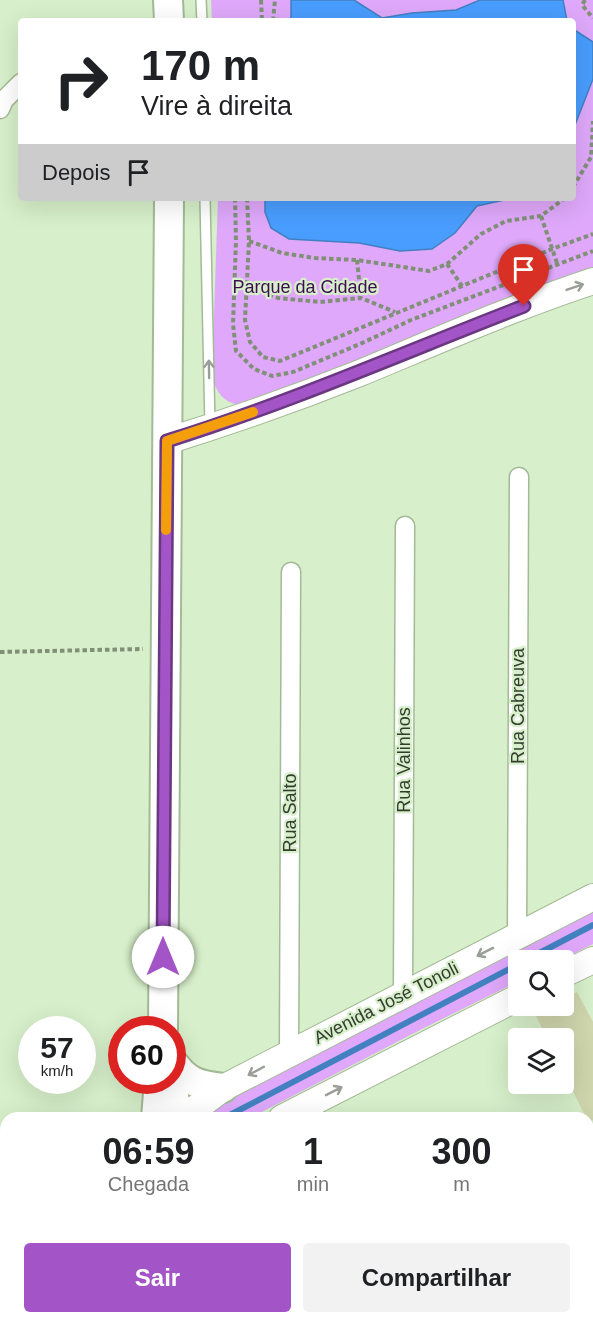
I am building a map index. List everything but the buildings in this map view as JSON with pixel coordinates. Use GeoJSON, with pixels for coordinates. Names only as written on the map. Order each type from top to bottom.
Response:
{"type":"FeatureCollection","features":[{"type":"Feature","properties":{"kind":"main road"},"geometry":{"type":"LineString","coordinates":[[168,0],[169,18]]}},
{"type":"Feature","properties":{"kind":"main road"},"geometry":{"type":"LineString","coordinates":[[162,1016],[169,201]]}},
{"type":"Feature","properties":{"kind":"main road"},"geometry":{"type":"LineString","coordinates":[[167,441],[210,428],[360,372],[593,281]]}},
{"type":"Feature","properties":{"kind":"main road","name":"Avenida José Tonoli"},"geometry":{"type":"LineString","coordinates":[[189,1112],[223,1088],[593,897]]}},
{"type":"Feature","properties":{"kind":"main road"},"geometry":{"type":"LineString","coordinates":[[574,969],[593,960]]}},
{"type":"Feature","properties":{"kind":"main road"},"geometry":{"type":"LineString","coordinates":[[294,1112],[508,1003]]}},
{"type":"Feature","properties":{"kind":"main road"},"geometry":{"type":"LineString","coordinates":[[186,1076],[197,1084],[223,1088]]}},
{"type":"Feature","properties":{"kind":"main road"},"geometry":{"type":"LineString","coordinates":[[156,1112],[158,1094]]}},
{"type":"Feature","properties":{"kind":"main road"},"geometry":{"type":"LineString","coordinates":[[174,1094],[179,1112]]}},
{"type":"Feature","properties":{"kind":"street"},"geometry":{"type":"LineString","coordinates":[[0,109],[4,100],[18,86]]}},
{"type":"Feature","properties":{"kind":"street","name":"Rua Cabreuva"},"geometry":{"type":"LineString","coordinates":[[517,936],[519,477]]}},
{"type":"Feature","properties":{"kind":"street","name":"Rua Valinhos"},"geometry":{"type":"LineString","coordinates":[[403,994],[405,526]]}},
{"type":"Feature","properties":{"kind":"street","name":"Rua Salto"},"geometry":{"type":"LineString","coordinates":[[289,1053],[291,573]]}},
{"type":"Feature","properties":{"kind":"lane"},"geometry":{"type":"LineString","coordinates":[[201,0],[202,18]]}},
{"type":"Feature","properties":{"kind":"lane"},"geometry":{"type":"LineString","coordinates":[[205,201],[210,428]]}},
{"type":"Feature","properties":{"kind":"path"},"geometry":{"type":"LineString","coordinates":[[261,0],[262,18]]}},
{"type":"Feature","properties":{"kind":"path"},"geometry":{"type":"LineString","coordinates":[[273,18],[275,0]]}},
{"type":"Feature","properties":{"kind":"path"},"geometry":{"type":"LineString","coordinates":[[585,0],[582,4],[593,18]]}},
{"type":"Feature","properties":{"kind":"path"},"geometry":{"type":"LineString","coordinates":[[576,182],[592,157],[593,121]]}},
{"type":"Feature","properties":{"kind":"path"},"geometry":{"type":"LineString","coordinates":[[235,201],[233,324],[237,351],[254,369],[272,376],[293,372],[411,320],[593,251]]}},
{"type":"Feature","properties":{"kind":"path"},"geometry":{"type":"LineString","coordinates":[[247,201],[249,241],[245,320],[250,342],[263,357],[280,361],[593,234]]}},
{"type":"Feature","properties":{"kind":"path"},"geometry":{"type":"LineString","coordinates":[[249,241],[282,253],[315,258],[357,260],[429,271],[447,264],[481,234],[506,220],[541,216],[561,201]]}},
{"type":"Feature","properties":{"kind":"path"},"geometry":{"type":"LineString","coordinates":[[541,216],[568,289]]}},
{"type":"Feature","properties":{"kind":"path"},"geometry":{"type":"LineString","coordinates":[[357,260],[362,298]]}},
{"type":"Feature","properties":{"kind":"path"},"geometry":{"type":"LineString","coordinates":[[447,264],[462,286]]}},
{"type":"Feature","properties":{"kind":"path"},"geometry":{"type":"LineString","coordinates":[[248,286],[278,298],[320,302],[362,298],[396,313]]}},
{"type":"Feature","properties":{"kind":"path"},"geometry":{"type":"LineString","coordinates":[[0,652],[148,649],[165,646]]}},
{"type":"Feature","properties":{"kind":"green space","name":"Parque da Cidade"},"geometry":{"type":"Polygon","coordinates":[[[211,0],[593,0],[593,268],[249,405],[229,402],[219,394],[212,374],[218,201],[576,201],[576,18],[212,18],[211,0]]]}},
{"type":"Feature","properties":{"kind":"green space"},"geometry":{"type":"Polygon","coordinates":[[[593,912],[593,944],[574,954],[574,950],[519,950],[593,912]]]}},
{"type":"Feature","properties":{"kind":"green space"},"geometry":{"type":"Polygon","coordinates":[[[508,956],[508,986],[262,1112],[212,1112],[240,1094],[508,956]]]}},
{"type":"Feature","properties":{"kind":"water"},"geometry":{"type":"Polygon","coordinates":[[[291,0],[354,0],[382,18],[291,18],[291,0]]]}},
{"type":"Feature","properties":{"kind":"water"},"geometry":{"type":"Polygon","coordinates":[[[480,0],[563,0],[566,18],[382,18],[456,10],[480,0]]]}},
{"type":"Feature","properties":{"kind":"water"},"geometry":{"type":"Polygon","coordinates":[[[576,31],[593,42],[593,79],[576,122],[576,31]]]}},
{"type":"Feature","properties":{"kind":"water"},"geometry":{"type":"Polygon","coordinates":[[[265,201],[500,201],[477,206],[455,233],[432,249],[400,251],[359,243],[289,239],[271,228],[265,212],[265,201]]]}},
{"type":"Feature","properties":{"kind":"waterway"},"geometry":{"type":"LineString","coordinates":[[545,950],[593,925]]}},
{"type":"Feature","properties":{"kind":"waterway"},"geometry":{"type":"LineString","coordinates":[[235,1112],[508,970]]}},
{"type":"Feature","properties":{"kind":"slow traffic"},"geometry":{"type":"LineString","coordinates":[[166,530],[167,441],[253,412]]}},
{"type":"Feature","properties":{"kind":"route"},"geometry":{"type":"LineString","coordinates":[[163,957],[167,441],[210,428],[360,372],[524,306]]}}]}
